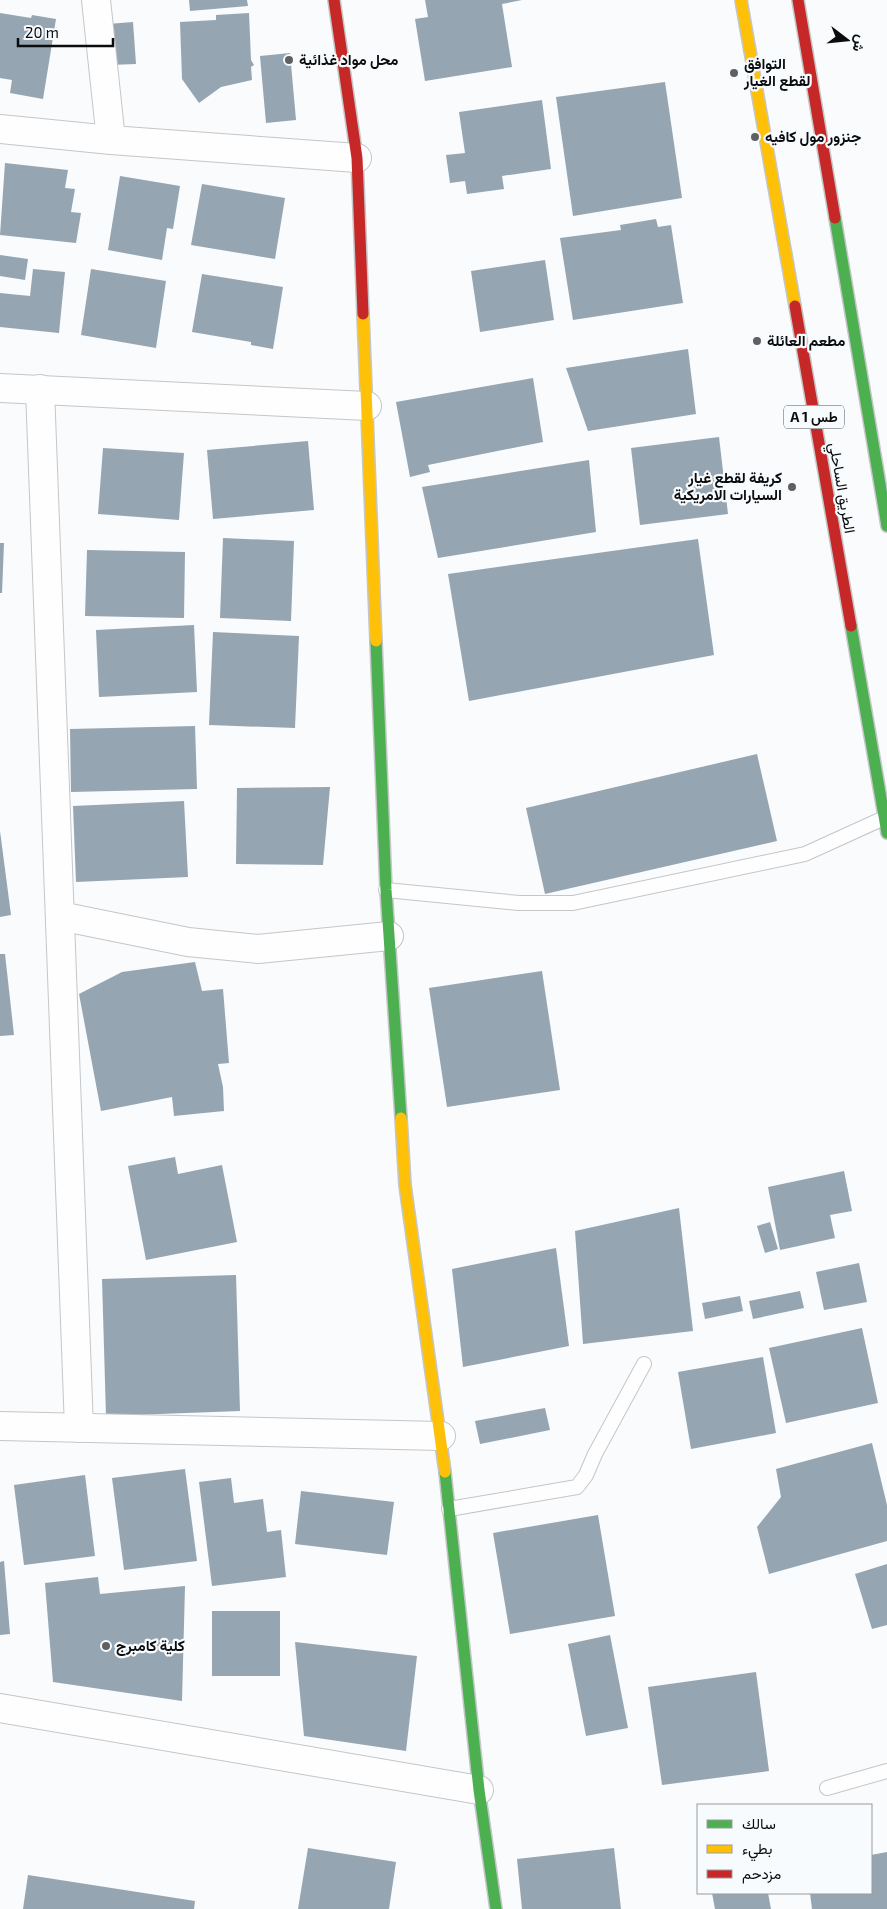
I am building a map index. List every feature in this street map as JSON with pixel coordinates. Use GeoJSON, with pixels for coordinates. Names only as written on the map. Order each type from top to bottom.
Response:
{"type":"FeatureCollection","features":[{"type":"Feature","properties":{"kind":"main road"},"geometry":{"type":"LineString","coordinates":[[334,0],[357,158],[386,890],[405,1185],[441,1436],[479,1790],[496,1909]]}},
{"type":"Feature","properties":{"kind":"main road","name":"الطريق الساحلي"},"geometry":{"type":"LineString","coordinates":[[741,0],[887,833]]}},
{"type":"Feature","properties":{"kind":"main road","name":"A 1 طس"},"geometry":{"type":"LineString","coordinates":[[798,0],[887,526]]}},
{"type":"Feature","properties":{"kind":"street"},"geometry":{"type":"LineString","coordinates":[[96,0],[111,140]]}},
{"type":"Feature","properties":{"kind":"street"},"geometry":{"type":"LineString","coordinates":[[0,129],[111,140],[357,158]]}},
{"type":"Feature","properties":{"kind":"street"},"geometry":{"type":"LineString","coordinates":[[0,388],[367,406]]}},
{"type":"Feature","properties":{"kind":"street"},"geometry":{"type":"LineString","coordinates":[[40,389],[79,1428]]}},
{"type":"Feature","properties":{"kind":"street"},"geometry":{"type":"LineString","coordinates":[[60,916],[188,942],[258,949],[389,936]]}},
{"type":"Feature","properties":{"kind":"street"},"geometry":{"type":"LineString","coordinates":[[0,1426],[441,1436]]}},
{"type":"Feature","properties":{"kind":"street"},"geometry":{"type":"LineString","coordinates":[[0,1708],[479,1790]]}},
{"type":"Feature","properties":{"kind":"lane"},"geometry":{"type":"LineString","coordinates":[[386,890],[519,903],[573,903],[805,854],[884,818]]}},
{"type":"Feature","properties":{"kind":"lane"},"geometry":{"type":"LineString","coordinates":[[449,1509],[577,1487],[586,1475],[595,1454],[644,1364]]}},
{"type":"Feature","properties":{"kind":"lane"},"geometry":{"type":"LineString","coordinates":[[827,1788],[887,1771]]}},
{"type":"Feature","properties":{"kind":"building"},"geometry":{"type":"Polygon","coordinates":[[[189,0],[247,0],[248,6],[190,11],[189,0]]]}},
{"type":"Feature","properties":{"kind":"building"},"geometry":{"type":"Polygon","coordinates":[[[425,0],[522,0],[502,4],[512,67],[425,81],[415,19],[428,17],[425,0]]]}},
{"type":"Feature","properties":{"kind":"building"},"geometry":{"type":"Polygon","coordinates":[[[0,13],[31,18],[32,15],[56,19],[43,99],[10,93],[12,80],[0,78],[0,13]]]}},
{"type":"Feature","properties":{"kind":"building"},"geometry":{"type":"Polygon","coordinates":[[[249,13],[251,60],[254,65],[251,67],[252,80],[221,87],[199,103],[182,79],[180,22],[216,20],[216,15],[249,13]]]}},
{"type":"Feature","properties":{"kind":"building"},"geometry":{"type":"Polygon","coordinates":[[[133,22],[136,64],[109,65],[108,24],[133,22]]]}},
{"type":"Feature","properties":{"kind":"building"},"geometry":{"type":"Polygon","coordinates":[[[290,53],[296,120],[266,123],[260,56],[290,53]]]}},
{"type":"Feature","properties":{"kind":"building"},"geometry":{"type":"Polygon","coordinates":[[[665,82],[682,198],[573,216],[556,97],[665,82]]]}},
{"type":"Feature","properties":{"kind":"building"},"geometry":{"type":"Polygon","coordinates":[[[542,100],[551,169],[502,176],[504,189],[467,194],[465,181],[450,183],[446,155],[465,153],[459,112],[542,100]]]}},
{"type":"Feature","properties":{"kind":"building"},"geometry":{"type":"Polygon","coordinates":[[[5,163],[68,170],[65,188],[75,189],[71,212],[81,213],[76,243],[0,235],[5,163]]]}},
{"type":"Feature","properties":{"kind":"building"},"geometry":{"type":"Polygon","coordinates":[[[120,176],[180,186],[173,229],[167,228],[162,260],[108,250],[120,176]]]}},
{"type":"Feature","properties":{"kind":"building"},"geometry":{"type":"Polygon","coordinates":[[[202,184],[285,198],[275,259],[191,245],[202,184]]]}},
{"type":"Feature","properties":{"kind":"building"},"geometry":{"type":"Polygon","coordinates":[[[656,219],[658,227],[671,225],[683,303],[573,320],[560,238],[621,230],[620,225],[656,219]]]}},
{"type":"Feature","properties":{"kind":"building"},"geometry":{"type":"Polygon","coordinates":[[[0,255],[28,259],[25,280],[0,276],[0,255]]]}},
{"type":"Feature","properties":{"kind":"building"},"geometry":{"type":"Polygon","coordinates":[[[545,260],[554,320],[480,332],[471,271],[545,260]]]}},
{"type":"Feature","properties":{"kind":"building"},"geometry":{"type":"Polygon","coordinates":[[[33,269],[65,272],[59,333],[0,327],[0,293],[30,296],[33,269]]]}},
{"type":"Feature","properties":{"kind":"building"},"geometry":{"type":"Polygon","coordinates":[[[91,269],[166,281],[156,348],[81,335],[91,269]]]}},
{"type":"Feature","properties":{"kind":"building"},"geometry":{"type":"Polygon","coordinates":[[[202,274],[283,287],[273,349],[251,345],[251,342],[192,332],[202,274]]]}},
{"type":"Feature","properties":{"kind":"building"},"geometry":{"type":"Polygon","coordinates":[[[688,349],[696,414],[588,431],[566,368],[688,349]]]}},
{"type":"Feature","properties":{"kind":"building"},"geometry":{"type":"Polygon","coordinates":[[[533,378],[543,442],[428,465],[430,472],[410,477],[396,402],[533,378]]]}},
{"type":"Feature","properties":{"kind":"building"},"geometry":{"type":"Polygon","coordinates":[[[719,437],[728,514],[640,525],[631,448],[719,437]]]}},
{"type":"Feature","properties":{"kind":"building"},"geometry":{"type":"Polygon","coordinates":[[[308,441],[314,510],[213,519],[207,450],[308,441]]]}},
{"type":"Feature","properties":{"kind":"building"},"geometry":{"type":"Polygon","coordinates":[[[103,448],[184,453],[179,520],[98,514],[103,448]]]}},
{"type":"Feature","properties":{"kind":"building"},"geometry":{"type":"Polygon","coordinates":[[[589,460],[596,532],[438,558],[422,487],[589,460]]]}},
{"type":"Feature","properties":{"kind":"building"},"geometry":{"type":"Polygon","coordinates":[[[223,538],[294,541],[291,621],[220,618],[223,538]]]}},
{"type":"Feature","properties":{"kind":"building"},"geometry":{"type":"Polygon","coordinates":[[[698,539],[714,655],[469,701],[448,574],[698,539]]]}},
{"type":"Feature","properties":{"kind":"building"},"geometry":{"type":"Polygon","coordinates":[[[0,543],[4,543],[2,593],[0,593],[0,543]]]}},
{"type":"Feature","properties":{"kind":"building"},"geometry":{"type":"Polygon","coordinates":[[[87,550],[185,552],[184,618],[85,616],[87,550]]]}},
{"type":"Feature","properties":{"kind":"building"},"geometry":{"type":"Polygon","coordinates":[[[194,625],[197,692],[99,697],[96,630],[194,625]]]}},
{"type":"Feature","properties":{"kind":"building"},"geometry":{"type":"Polygon","coordinates":[[[213,632],[299,636],[295,728],[209,725],[213,632]]]}},
{"type":"Feature","properties":{"kind":"building"},"geometry":{"type":"Polygon","coordinates":[[[195,726],[197,789],[71,792],[70,729],[195,726]]]}},
{"type":"Feature","properties":{"kind":"building"},"geometry":{"type":"Polygon","coordinates":[[[757,754],[777,841],[545,894],[526,808],[757,754]]]}},
{"type":"Feature","properties":{"kind":"building"},"geometry":{"type":"Polygon","coordinates":[[[330,787],[323,865],[236,864],[237,788],[330,787]]]}},
{"type":"Feature","properties":{"kind":"building"},"geometry":{"type":"Polygon","coordinates":[[[184,801],[188,877],[76,882],[73,806],[184,801]]]}},
{"type":"Feature","properties":{"kind":"building"},"geometry":{"type":"Polygon","coordinates":[[[0,831],[11,915],[0,917],[0,831]]]}},
{"type":"Feature","properties":{"kind":"building"},"geometry":{"type":"Polygon","coordinates":[[[0,954],[5,954],[14,1035],[0,1036],[0,954]]]}},
{"type":"Feature","properties":{"kind":"building"},"geometry":{"type":"Polygon","coordinates":[[[195,962],[202,991],[223,989],[229,1063],[218,1064],[223,1087],[224,1111],[174,1116],[172,1097],[101,1111],[79,994],[122,972],[195,962]]]}},
{"type":"Feature","properties":{"kind":"building"},"geometry":{"type":"Polygon","coordinates":[[[542,971],[560,1090],[447,1107],[429,988],[542,971]]]}},
{"type":"Feature","properties":{"kind":"building"},"geometry":{"type":"Polygon","coordinates":[[[175,1157],[178,1174],[222,1165],[237,1242],[146,1260],[128,1166],[175,1157]]]}},
{"type":"Feature","properties":{"kind":"building"},"geometry":{"type":"Polygon","coordinates":[[[844,1171],[852,1211],[830,1215],[835,1238],[780,1250],[768,1187],[844,1171]]]}},
{"type":"Feature","properties":{"kind":"building"},"geometry":{"type":"Polygon","coordinates":[[[679,1208],[693,1331],[583,1344],[575,1231],[679,1208]]]}},
{"type":"Feature","properties":{"kind":"building"},"geometry":{"type":"Polygon","coordinates":[[[770,1222],[778,1249],[765,1253],[757,1226],[770,1222]]]}},
{"type":"Feature","properties":{"kind":"building"},"geometry":{"type":"Polygon","coordinates":[[[556,1248],[569,1346],[463,1367],[452,1269],[556,1248]]]}},
{"type":"Feature","properties":{"kind":"building"},"geometry":{"type":"Polygon","coordinates":[[[859,1263],[867,1302],[824,1310],[816,1272],[859,1263]]]}},
{"type":"Feature","properties":{"kind":"building"},"geometry":{"type":"Polygon","coordinates":[[[236,1275],[240,1411],[106,1416],[102,1279],[236,1275]]]}},
{"type":"Feature","properties":{"kind":"building"},"geometry":{"type":"Polygon","coordinates":[[[800,1291],[804,1308],[753,1319],[749,1301],[800,1291]]]}},
{"type":"Feature","properties":{"kind":"building"},"geometry":{"type":"Polygon","coordinates":[[[740,1296],[743,1311],[705,1319],[702,1303],[740,1296]]]}},
{"type":"Feature","properties":{"kind":"building"},"geometry":{"type":"Polygon","coordinates":[[[862,1328],[878,1403],[786,1423],[769,1348],[862,1328]]]}},
{"type":"Feature","properties":{"kind":"building"},"geometry":{"type":"Polygon","coordinates":[[[763,1357],[776,1433],[691,1449],[678,1372],[763,1357]]]}},
{"type":"Feature","properties":{"kind":"building"},"geometry":{"type":"Polygon","coordinates":[[[545,1408],[550,1430],[480,1444],[475,1421],[545,1408]]]}},
{"type":"Feature","properties":{"kind":"building"},"geometry":{"type":"Polygon","coordinates":[[[872,1443],[887,1505],[887,1541],[769,1574],[757,1527],[781,1497],[776,1469],[872,1443]]]}},
{"type":"Feature","properties":{"kind":"building"},"geometry":{"type":"Polygon","coordinates":[[[185,1469],[197,1561],[124,1570],[112,1478],[185,1469]]]}},
{"type":"Feature","properties":{"kind":"building"},"geometry":{"type":"Polygon","coordinates":[[[85,1475],[95,1556],[24,1565],[14,1485],[85,1475]]]}},
{"type":"Feature","properties":{"kind":"building"},"geometry":{"type":"Polygon","coordinates":[[[231,1478],[234,1503],[263,1499],[267,1532],[281,1530],[286,1577],[212,1586],[199,1482],[231,1478]]]}},
{"type":"Feature","properties":{"kind":"building"},"geometry":{"type":"Polygon","coordinates":[[[301,1491],[394,1502],[387,1555],[295,1544],[301,1491]]]}},
{"type":"Feature","properties":{"kind":"building"},"geometry":{"type":"Polygon","coordinates":[[[598,1515],[615,1616],[510,1634],[493,1533],[598,1515]]]}},
{"type":"Feature","properties":{"kind":"building"},"geometry":{"type":"Polygon","coordinates":[[[4,1561],[10,1634],[0,1635],[0,1562],[4,1561]]]}},
{"type":"Feature","properties":{"kind":"building"},"geometry":{"type":"Polygon","coordinates":[[[887,1564],[887,1625],[872,1629],[855,1574],[887,1564]]]}},
{"type":"Feature","properties":{"kind":"building"},"geometry":{"type":"Polygon","coordinates":[[[98,1577],[100,1594],[185,1586],[182,1701],[53,1682],[45,1583],[98,1577]]]}},
{"type":"Feature","properties":{"kind":"building"},"geometry":{"type":"Polygon","coordinates":[[[212,1611],[280,1611],[280,1676],[212,1676],[212,1611]]]}},
{"type":"Feature","properties":{"kind":"building"},"geometry":{"type":"Polygon","coordinates":[[[610,1635],[628,1728],[586,1736],[568,1644],[610,1635]]]}},
{"type":"Feature","properties":{"kind":"building"},"geometry":{"type":"Polygon","coordinates":[[[295,1642],[417,1656],[406,1751],[304,1736],[295,1642]]]}},
{"type":"Feature","properties":{"kind":"building"},"geometry":{"type":"Polygon","coordinates":[[[756,1672],[769,1771],[662,1785],[648,1687],[756,1672]]]}},
{"type":"Feature","properties":{"kind":"building"},"geometry":{"type":"Polygon","coordinates":[[[308,1848],[396,1862],[389,1909],[298,1909],[308,1848]]]}},
{"type":"Feature","properties":{"kind":"building"},"geometry":{"type":"Polygon","coordinates":[[[614,1848],[621,1909],[522,1909],[517,1859],[614,1848]]]}},
{"type":"Feature","properties":{"kind":"building"},"geometry":{"type":"Polygon","coordinates":[[[887,1852],[887,1909],[812,1909],[810,1894],[872,1894],[872,1855],[887,1852]]]}},
{"type":"Feature","properties":{"kind":"building"},"geometry":{"type":"Polygon","coordinates":[[[28,1875],[195,1901],[194,1909],[23,1909],[28,1875]]]}},
{"type":"Feature","properties":{"kind":"building"},"geometry":{"type":"Polygon","coordinates":[[[712,1894],[768,1894],[771,1909],[715,1909],[712,1894]]]}},
{"type":"Feature","properties":{"kind":"traffic: fast"},"geometry":{"type":"LineString","coordinates":[[835,218],[887,526]]}},
{"type":"Feature","properties":{"kind":"traffic: fast"},"geometry":{"type":"LineString","coordinates":[[851,626],[887,833]]}},
{"type":"Feature","properties":{"kind":"traffic: fast"},"geometry":{"type":"LineString","coordinates":[[376,641],[386,890],[401,1118]]}},
{"type":"Feature","properties":{"kind":"traffic: fast"},"geometry":{"type":"LineString","coordinates":[[445,1472],[479,1790],[496,1909]]}},
{"type":"Feature","properties":{"kind":"traffic: slow"},"geometry":{"type":"LineString","coordinates":[[741,0],[795,306]]}},
{"type":"Feature","properties":{"kind":"traffic: slow"},"geometry":{"type":"LineString","coordinates":[[363,314],[376,641]]}},
{"type":"Feature","properties":{"kind":"traffic: slow"},"geometry":{"type":"LineString","coordinates":[[401,1118],[405,1185],[445,1472]]}},
{"type":"Feature","properties":{"kind":"traffic: jam"},"geometry":{"type":"LineString","coordinates":[[334,0],[357,158],[363,314]]}},
{"type":"Feature","properties":{"kind":"traffic: jam"},"geometry":{"type":"LineString","coordinates":[[798,0],[835,218]]}},
{"type":"Feature","properties":{"kind":"traffic: jam"},"geometry":{"type":"LineString","coordinates":[[795,306],[851,626]]}},
{"type":"Feature","properties":{"kind":"place","name":"محل مواد غذائية"},"geometry":{"type":"Point","coordinates":[289,60]}},
{"type":"Feature","properties":{"kind":"place","name":"التوافق لقطع الغيار"},"geometry":{"type":"Point","coordinates":[734,73]}},
{"type":"Feature","properties":{"kind":"place","name":"جنزور مول كافيه"},"geometry":{"type":"Point","coordinates":[755,137]}},
{"type":"Feature","properties":{"kind":"place","name":"مطعم العائلة"},"geometry":{"type":"Point","coordinates":[757,341]}},
{"type":"Feature","properties":{"kind":"place","name":"كريفة لقطع غيار السيارات الامريكية"},"geometry":{"type":"Point","coordinates":[792,487]}},
{"type":"Feature","properties":{"kind":"place","name":"كلية كامبرج"},"geometry":{"type":"Point","coordinates":[106,1646]}}]}
